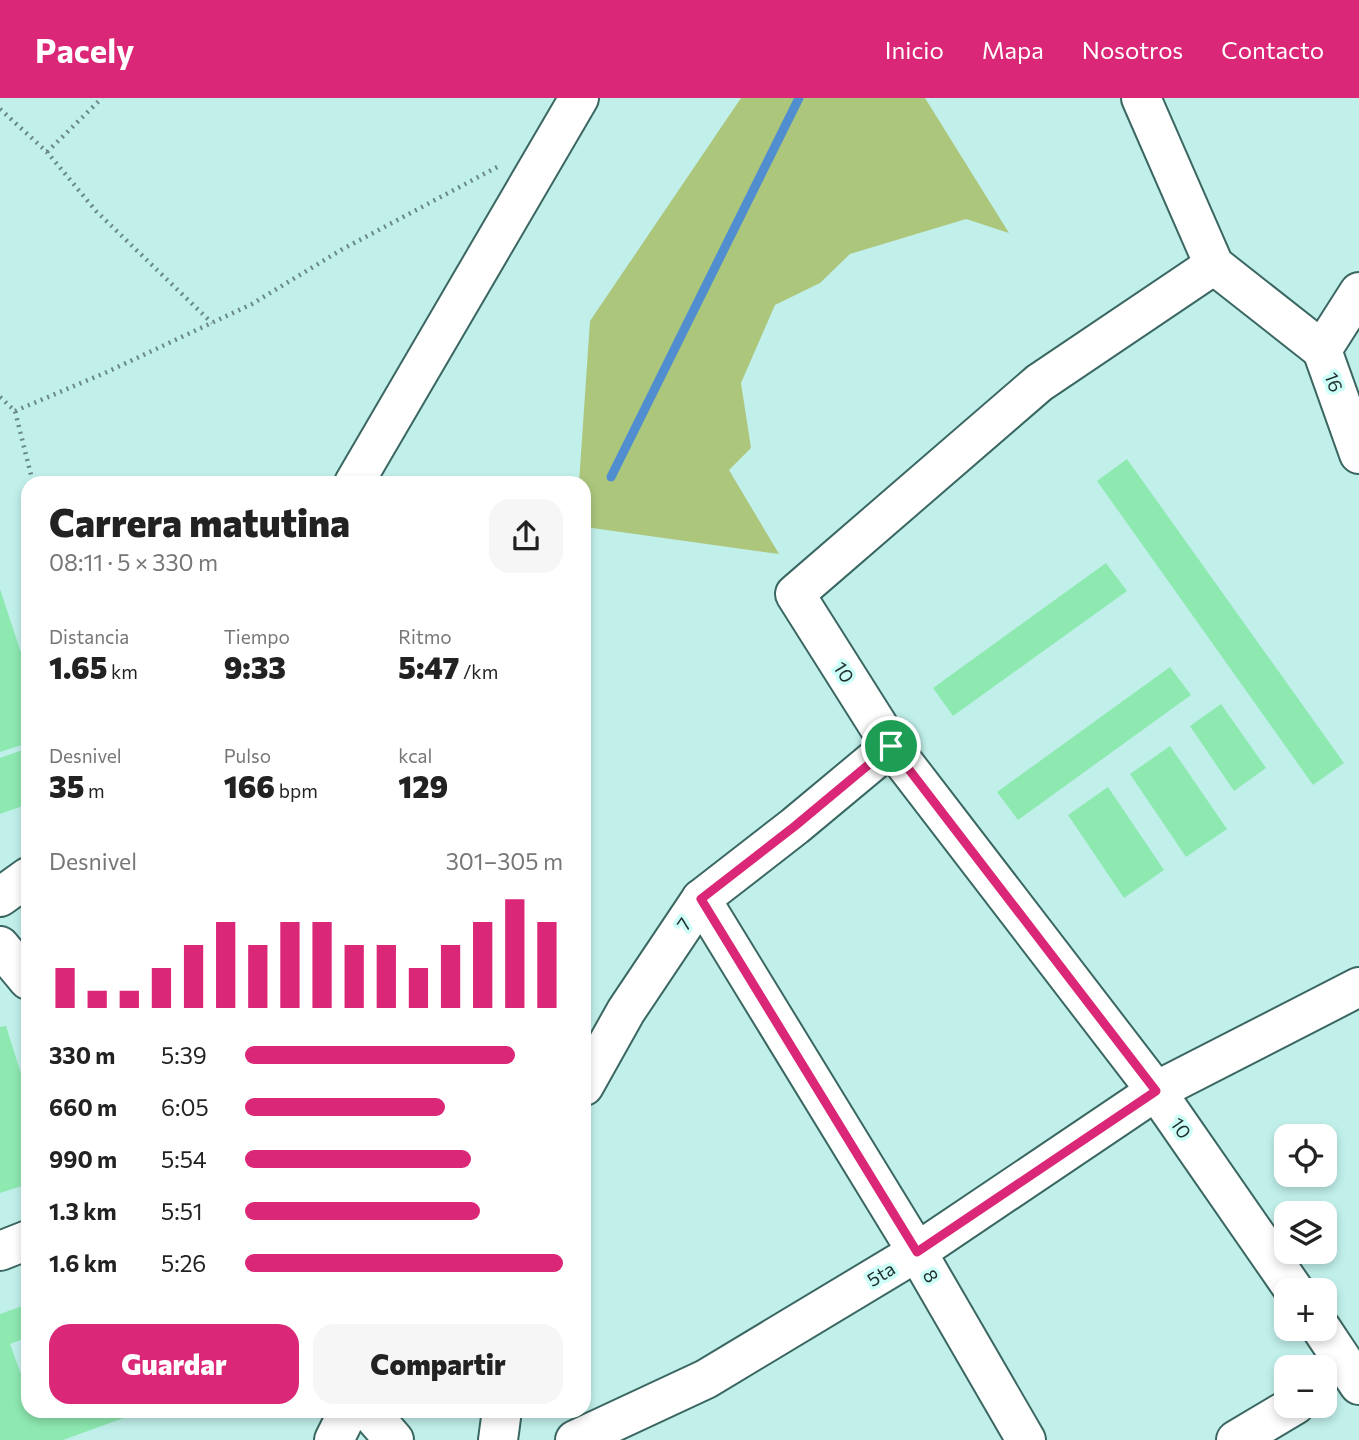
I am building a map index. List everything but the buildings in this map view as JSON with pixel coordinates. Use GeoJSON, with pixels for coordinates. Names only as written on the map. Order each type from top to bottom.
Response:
{"type":"FeatureCollection","features":[{"type":"Feature","properties":{"kind":"street"},"geometry":{"type":"LineString","coordinates":[[358,476],[579,98]]}},
{"type":"Feature","properties":{"kind":"street"},"geometry":{"type":"LineString","coordinates":[[1141,98],[1214,265],[1322,350],[1359,292]]}},
{"type":"Feature","properties":{"kind":"street","name":"10"},"geometry":{"type":"LineString","coordinates":[[1214,265],[1039,383],[795,594],[891,746],[1156,1091],[1286,1278]]}},
{"type":"Feature","properties":{"kind":"street","name":"16"},"geometry":{"type":"LineString","coordinates":[[1322,350],[1359,454]]}},
{"type":"Feature","properties":{"kind":"street","name":"7"},"geometry":{"type":"LineString","coordinates":[[591,1074],[626,1011],[701,899],[891,746]]}},
{"type":"Feature","properties":{"kind":"street"},"geometry":{"type":"LineString","coordinates":[[0,897],[21,882]]}},
{"type":"Feature","properties":{"kind":"street","name":"8"},"geometry":{"type":"LineString","coordinates":[[701,899],[917,1252],[1026,1440]]}},
{"type":"Feature","properties":{"kind":"street"},"geometry":{"type":"LineString","coordinates":[[0,946],[21,972]]}},
{"type":"Feature","properties":{"kind":"street","name":"5ta"},"geometry":{"type":"LineString","coordinates":[[575,1440],[706,1379],[917,1252],[1156,1091],[1359,987]]}},
{"type":"Feature","properties":{"kind":"street"},"geometry":{"type":"LineString","coordinates":[[0,1251],[21,1243]]}},
{"type":"Feature","properties":{"kind":"street"},"geometry":{"type":"LineString","coordinates":[[1328,1341],[1349,1378]]}},
{"type":"Feature","properties":{"kind":"street"},"geometry":{"type":"LineString","coordinates":[[1236,1440],[1274,1417]]}},
{"type":"Feature","properties":{"kind":"street"},"geometry":{"type":"LineString","coordinates":[[334,1440],[345,1418]]}},
{"type":"Feature","properties":{"kind":"street"},"geometry":{"type":"LineString","coordinates":[[375,1418],[394,1440]]}},
{"type":"Feature","properties":{"kind":"street"},"geometry":{"type":"LineString","coordinates":[[498,1440],[501,1418]]}},
{"type":"Feature","properties":{"kind":"path"},"geometry":{"type":"LineString","coordinates":[[47,152],[102,98]]}},
{"type":"Feature","properties":{"kind":"path"},"geometry":{"type":"LineString","coordinates":[[0,109],[47,152],[96,211],[212,323]]}},
{"type":"Feature","properties":{"kind":"path"},"geometry":{"type":"LineString","coordinates":[[15,411],[107,372],[252,304],[341,250],[510,160]]}},
{"type":"Feature","properties":{"kind":"path"},"geometry":{"type":"LineString","coordinates":[[0,397],[15,411],[31,476]]}},
{"type":"Feature","properties":{"kind":"green space"},"geometry":{"type":"Polygon","coordinates":[[[741,98],[925,98],[1009,233],[966,219],[850,254],[820,283],[775,305],[741,383],[751,448],[729,470],[779,554],[591,528],[591,476],[579,476],[590,321],[741,98]]]}},
{"type":"Feature","properties":{"kind":"waterway"},"geometry":{"type":"LineString","coordinates":[[611,477],[799,98]]}},
{"type":"Feature","properties":{"kind":"route"},"geometry":{"type":"LineString","coordinates":[[891,746],[1156,1091],[917,1252],[701,899],[891,746]]}}]}
